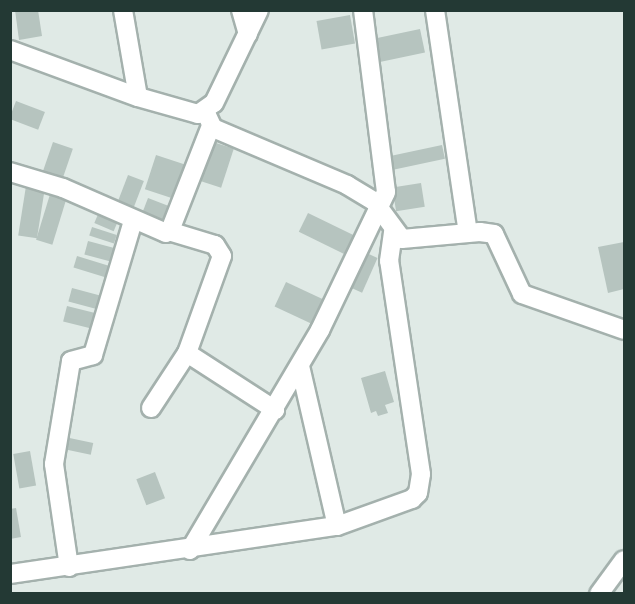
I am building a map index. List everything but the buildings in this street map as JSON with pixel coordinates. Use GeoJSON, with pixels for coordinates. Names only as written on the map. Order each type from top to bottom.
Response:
{"type":"FeatureCollection","features":[{"type":"Feature","properties":{"kind":"street"},"geometry":{"type":"LineString","coordinates":[[123,10],[138,97]]}},
{"type":"Feature","properties":{"kind":"street"},"geometry":{"type":"LineString","coordinates":[[241,10],[248,33]]}},
{"type":"Feature","properties":{"kind":"street"},"geometry":{"type":"LineString","coordinates":[[169,231],[214,103],[259,10]]}},
{"type":"Feature","properties":{"kind":"street"},"geometry":{"type":"LineString","coordinates":[[190,550],[276,410],[300,366],[379,206],[387,183],[363,10]]}},
{"type":"Feature","properties":{"kind":"street"},"geometry":{"type":"LineString","coordinates":[[435,10],[468,233]]}},
{"type":"Feature","properties":{"kind":"street"},"geometry":{"type":"LineString","coordinates":[[11,48],[138,97],[208,118],[347,185],[379,206],[393,231],[406,240],[488,232],[499,240],[522,294],[624,330]]}},
{"type":"Feature","properties":{"kind":"street"},"geometry":{"type":"LineString","coordinates":[[10,172],[63,188],[133,221],[215,245],[222,251],[213,289],[187,353],[151,408]]}},
{"type":"Feature","properties":{"kind":"street"},"geometry":{"type":"LineString","coordinates":[[69,567],[54,464],[71,361],[93,355],[133,221]]}},
{"type":"Feature","properties":{"kind":"street"},"geometry":{"type":"LineString","coordinates":[[10,574],[190,550],[338,526],[405,504],[421,485],[389,261],[393,231]]}},
{"type":"Feature","properties":{"kind":"street"},"geometry":{"type":"LineString","coordinates":[[187,353],[276,410]]}},
{"type":"Feature","properties":{"kind":"street"},"geometry":{"type":"LineString","coordinates":[[300,366],[338,526]]}},
{"type":"Feature","properties":{"kind":"street"},"geometry":{"type":"LineString","coordinates":[[599,594],[624,560]]}}]}
